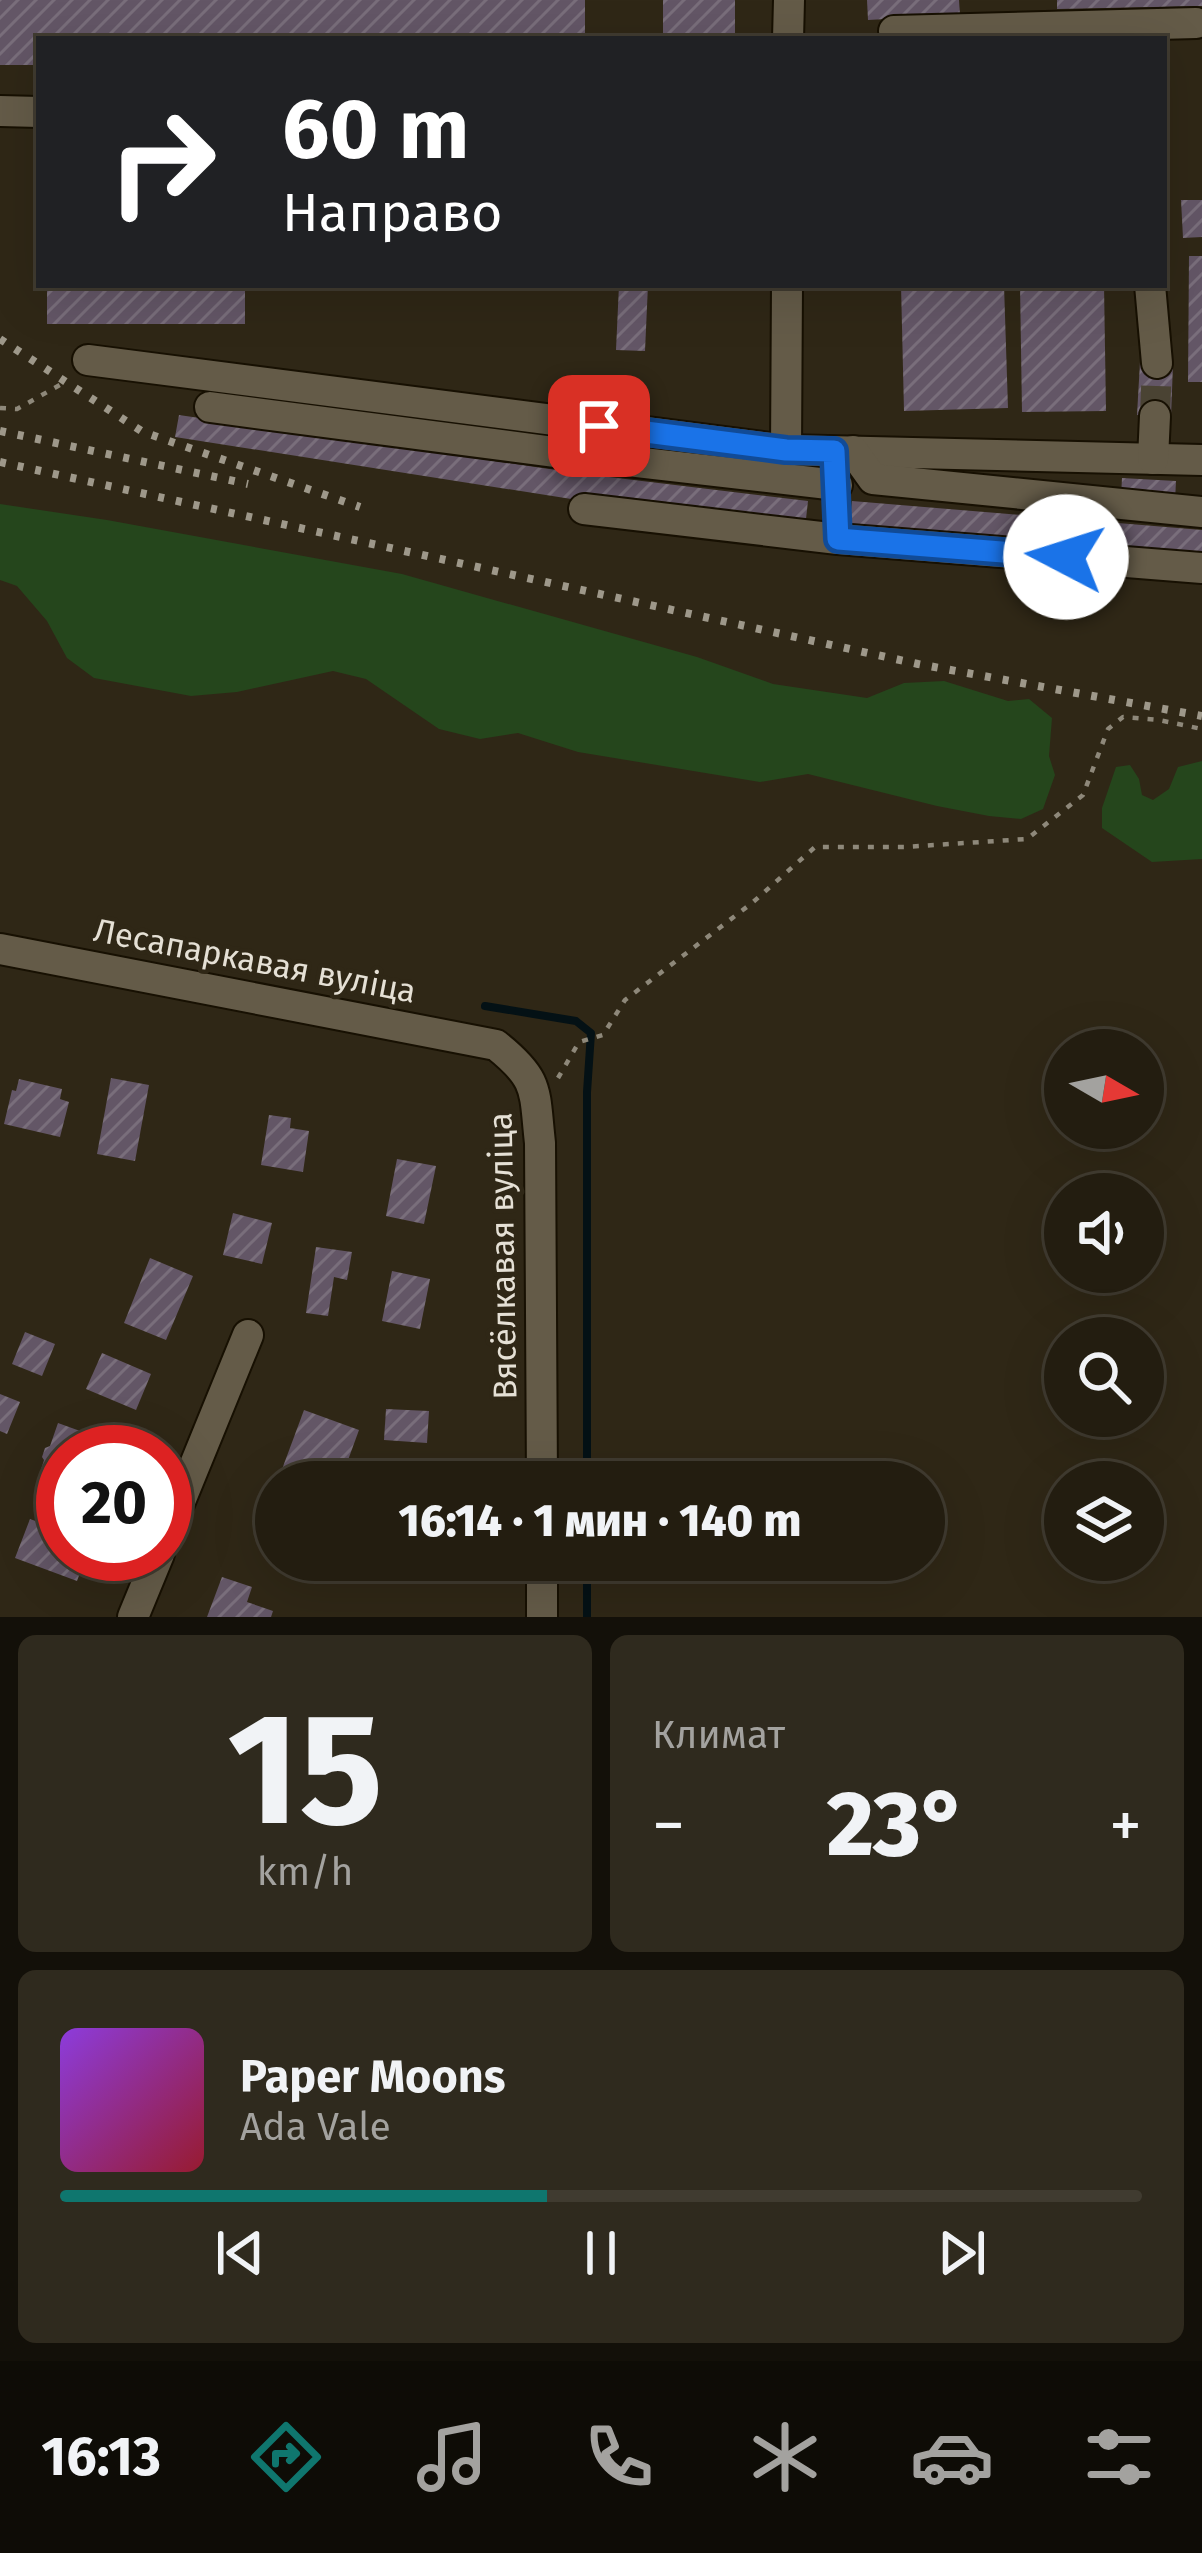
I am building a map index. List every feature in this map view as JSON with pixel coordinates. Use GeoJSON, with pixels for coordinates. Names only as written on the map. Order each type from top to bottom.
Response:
{"type":"FeatureCollection","features":[{"type":"Feature","properties":{"kind":"street"},"geometry":{"type":"LineString","coordinates":[[788,36],[789,0]]}},
{"type":"Feature","properties":{"kind":"street"},"geometry":{"type":"LineString","coordinates":[[894,31],[1118,33],[1196,23]]}},
{"type":"Feature","properties":{"kind":"street"},"geometry":{"type":"LineString","coordinates":[[0,111],[36,112]]}},
{"type":"Feature","properties":{"kind":"street"},"geometry":{"type":"LineString","coordinates":[[786,450],[787,288]]}},
{"type":"Feature","properties":{"kind":"street"},"geometry":{"type":"LineString","coordinates":[[1150,288],[1157,363]]}},
{"type":"Feature","properties":{"kind":"street"},"geometry":{"type":"LineString","coordinates":[[88,359],[786,450],[1202,460]]}},
{"type":"Feature","properties":{"kind":"street"},"geometry":{"type":"LineString","coordinates":[[210,407],[836,485]]}},
{"type":"Feature","properties":{"kind":"street"},"geometry":{"type":"LineString","coordinates":[[1153,459],[1155,416]]}},
{"type":"Feature","properties":{"kind":"street"},"geometry":{"type":"LineString","coordinates":[[838,539],[836,485],[843,451]]}},
{"type":"Feature","properties":{"kind":"street"},"geometry":{"type":"LineString","coordinates":[[843,451],[873,479],[1202,512]]}},
{"type":"Feature","properties":{"kind":"street"},"geometry":{"type":"LineString","coordinates":[[584,509],[838,539],[1202,568]]}},
{"type":"Feature","properties":{"kind":"street","name":"Лесапаркавая вуліца"},"geometry":{"type":"LineString","coordinates":[[0,949],[496,1045]]}},
{"type":"Feature","properties":{"kind":"street","name":"Вясёлкавая вуліца"},"geometry":{"type":"LineString","coordinates":[[496,1045],[524,1066],[535,1090],[540,1143],[542,1461]]}},
{"type":"Feature","properties":{"kind":"street"},"geometry":{"type":"LineString","coordinates":[[192,1472],[248,1335]]}},
{"type":"Feature","properties":{"kind":"street"},"geometry":{"type":"LineString","coordinates":[[133,1617],[148,1581]]}},
{"type":"Feature","properties":{"kind":"street"},"geometry":{"type":"LineString","coordinates":[[542,1581],[542,1617]]}},
{"type":"Feature","properties":{"kind":"path"},"geometry":{"type":"LineString","coordinates":[[0,408],[17,409],[65,383],[88,359]]}},
{"type":"Feature","properties":{"kind":"path"},"geometry":{"type":"LineString","coordinates":[[579,1042],[603,1034],[625,1000],[752,903],[815,847],[1027,839],[1083,795],[1108,729],[1123,717],[1202,728]]}},
{"type":"Feature","properties":{"kind":"green space"},"geometry":{"type":"Polygon","coordinates":[[[0,504],[402,574],[697,657],[773,684],[867,698],[904,683],[944,681],[1008,701],[1029,699],[1052,718],[1049,756],[1055,775],[1043,809],[1021,819],[989,816],[808,774],[760,782],[578,752],[518,733],[480,739],[439,729],[366,679],[333,671],[237,692],[191,696],[94,678],[67,658],[47,621],[17,586],[0,580],[0,504]]]}},
{"type":"Feature","properties":{"kind":"green space"},"geometry":{"type":"Polygon","coordinates":[[[1202,761],[1202,859],[1152,862],[1102,828],[1102,808],[1116,767],[1130,765],[1142,795],[1153,800],[1169,789],[1178,767],[1202,761]]]}},
{"type":"Feature","properties":{"kind":"building"},"geometry":{"type":"Polygon","coordinates":[[[0,0],[585,0],[585,36],[36,36],[36,65],[0,65],[0,0]]]}},
{"type":"Feature","properties":{"kind":"building"},"geometry":{"type":"Polygon","coordinates":[[[663,0],[735,0],[735,36],[663,36],[663,0]]]}},
{"type":"Feature","properties":{"kind":"building"},"geometry":{"type":"Polygon","coordinates":[[[867,0],[959,0],[960,15],[868,20],[867,0]]]}},
{"type":"Feature","properties":{"kind":"building"},"geometry":{"type":"Polygon","coordinates":[[[1057,0],[1202,0],[1202,6],[1057,9],[1057,0]]]}},
{"type":"Feature","properties":{"kind":"building"},"geometry":{"type":"Polygon","coordinates":[[[1181,200],[1202,200],[1202,237],[1183,238],[1181,200]]]}},
{"type":"Feature","properties":{"kind":"building"},"geometry":{"type":"Polygon","coordinates":[[[1189,256],[1202,256],[1202,382],[1188,382],[1189,256]]]}},
{"type":"Feature","properties":{"kind":"building"},"geometry":{"type":"Polygon","coordinates":[[[47,288],[245,288],[245,324],[47,324],[47,288]]]}},
{"type":"Feature","properties":{"kind":"building"},"geometry":{"type":"Polygon","coordinates":[[[619,288],[648,288],[645,351],[616,350],[619,288]]]}},
{"type":"Feature","properties":{"kind":"building"},"geometry":{"type":"Polygon","coordinates":[[[901,288],[1004,288],[1008,408],[904,411],[901,288]]]}},
{"type":"Feature","properties":{"kind":"building"},"geometry":{"type":"Polygon","coordinates":[[[1020,288],[1104,288],[1106,411],[1022,412],[1020,288]]]}},
{"type":"Feature","properties":{"kind":"building"},"geometry":{"type":"Polygon","coordinates":[[[1140,362],[1173,364],[1171,417],[1137,415],[1140,362]]]}},
{"type":"Feature","properties":{"kind":"building"},"geometry":{"type":"Polygon","coordinates":[[[179,415],[808,501],[805,528],[584,501],[175,437],[179,415]]]}},
{"type":"Feature","properties":{"kind":"building"},"geometry":{"type":"Polygon","coordinates":[[[1122,478],[1176,481],[1175,501],[1121,497],[1122,478]]]}},
{"type":"Feature","properties":{"kind":"building"},"geometry":{"type":"Polygon","coordinates":[[[852,501],[1202,530],[1202,557],[849,528],[852,501]]]}},
{"type":"Feature","properties":{"kind":"building"},"geometry":{"type":"Polygon","coordinates":[[[111,1078],[149,1085],[135,1161],[97,1154],[111,1078]]]}},
{"type":"Feature","properties":{"kind":"building"},"geometry":{"type":"Polygon","coordinates":[[[19,1079],[62,1089],[60,1099],[69,1102],[60,1137],[4,1124],[19,1079]]]}},
{"type":"Feature","properties":{"kind":"building"},"geometry":{"type":"Polygon","coordinates":[[[269,1115],[291,1118],[290,1128],[309,1131],[303,1172],[261,1165],[269,1115]]]}},
{"type":"Feature","properties":{"kind":"building"},"geometry":{"type":"Polygon","coordinates":[[[397,1159],[436,1166],[424,1224],[386,1216],[397,1159]]]}},
{"type":"Feature","properties":{"kind":"building"},"geometry":{"type":"Polygon","coordinates":[[[233,1213],[272,1223],[262,1264],[223,1255],[233,1213]]]}},
{"type":"Feature","properties":{"kind":"building"},"geometry":{"type":"Polygon","coordinates":[[[316,1247],[352,1252],[347,1280],[334,1277],[328,1316],[306,1313],[316,1247]]]}},
{"type":"Feature","properties":{"kind":"building"},"geometry":{"type":"Polygon","coordinates":[[[150,1258],[193,1276],[166,1340],[124,1323],[150,1258]]]}},
{"type":"Feature","properties":{"kind":"building"},"geometry":{"type":"Polygon","coordinates":[[[392,1271],[430,1279],[420,1329],[382,1321],[392,1271]]]}},
{"type":"Feature","properties":{"kind":"building"},"geometry":{"type":"Polygon","coordinates":[[[25,1332],[55,1344],[42,1376],[12,1364],[25,1332]]]}},
{"type":"Feature","properties":{"kind":"building"},"geometry":{"type":"Polygon","coordinates":[[[102,1353],[151,1374],[136,1410],[86,1389],[102,1353]]]}},
{"type":"Feature","properties":{"kind":"building"},"geometry":{"type":"Polygon","coordinates":[[[0,1394],[20,1402],[7,1434],[0,1431],[0,1394]]]}},
{"type":"Feature","properties":{"kind":"building"},"geometry":{"type":"Polygon","coordinates":[[[386,1409],[429,1411],[427,1443],[384,1440],[386,1409]]]}},
{"type":"Feature","properties":{"kind":"building"},"geometry":{"type":"Polygon","coordinates":[[[304,1410],[359,1430],[348,1461],[285,1461],[304,1410]]]}},
{"type":"Feature","properties":{"kind":"building"},"geometry":{"type":"Polygon","coordinates":[[[30,1519],[36,1521],[36,1566],[15,1558],[30,1519]]]}},
{"type":"Feature","properties":{"kind":"building"},"geometry":{"type":"Polygon","coordinates":[[[222,1577],[252,1587],[247,1602],[273,1611],[271,1617],[207,1617],[222,1577]]]}},
{"type":"Feature","properties":{"kind":"waterway"},"geometry":{"type":"LineString","coordinates":[[485,1006],[576,1021],[591,1033],[587,1461]]}},
{"type":"Feature","properties":{"kind":"waterway"},"geometry":{"type":"LineString","coordinates":[[587,1581],[587,1617]]}},
{"type":"Feature","properties":{"kind":"tunnel"},"geometry":{"type":"LineString","coordinates":[[1155,416],[1157,363]]}},
{"type":"Feature","properties":{"kind":"railway"},"geometry":{"type":"LineString","coordinates":[[0,339],[143,432],[360,507]]}},
{"type":"Feature","properties":{"kind":"railway"},"geometry":{"type":"LineString","coordinates":[[0,431],[248,484]]}},
{"type":"Feature","properties":{"kind":"railway"},"geometry":{"type":"LineString","coordinates":[[0,462],[918,664],[1202,716]]}},
{"type":"Feature","properties":{"kind":"route"},"geometry":{"type":"LineString","coordinates":[[599,426],[786,450],[834,451],[838,539],[1066,557]]}}]}
